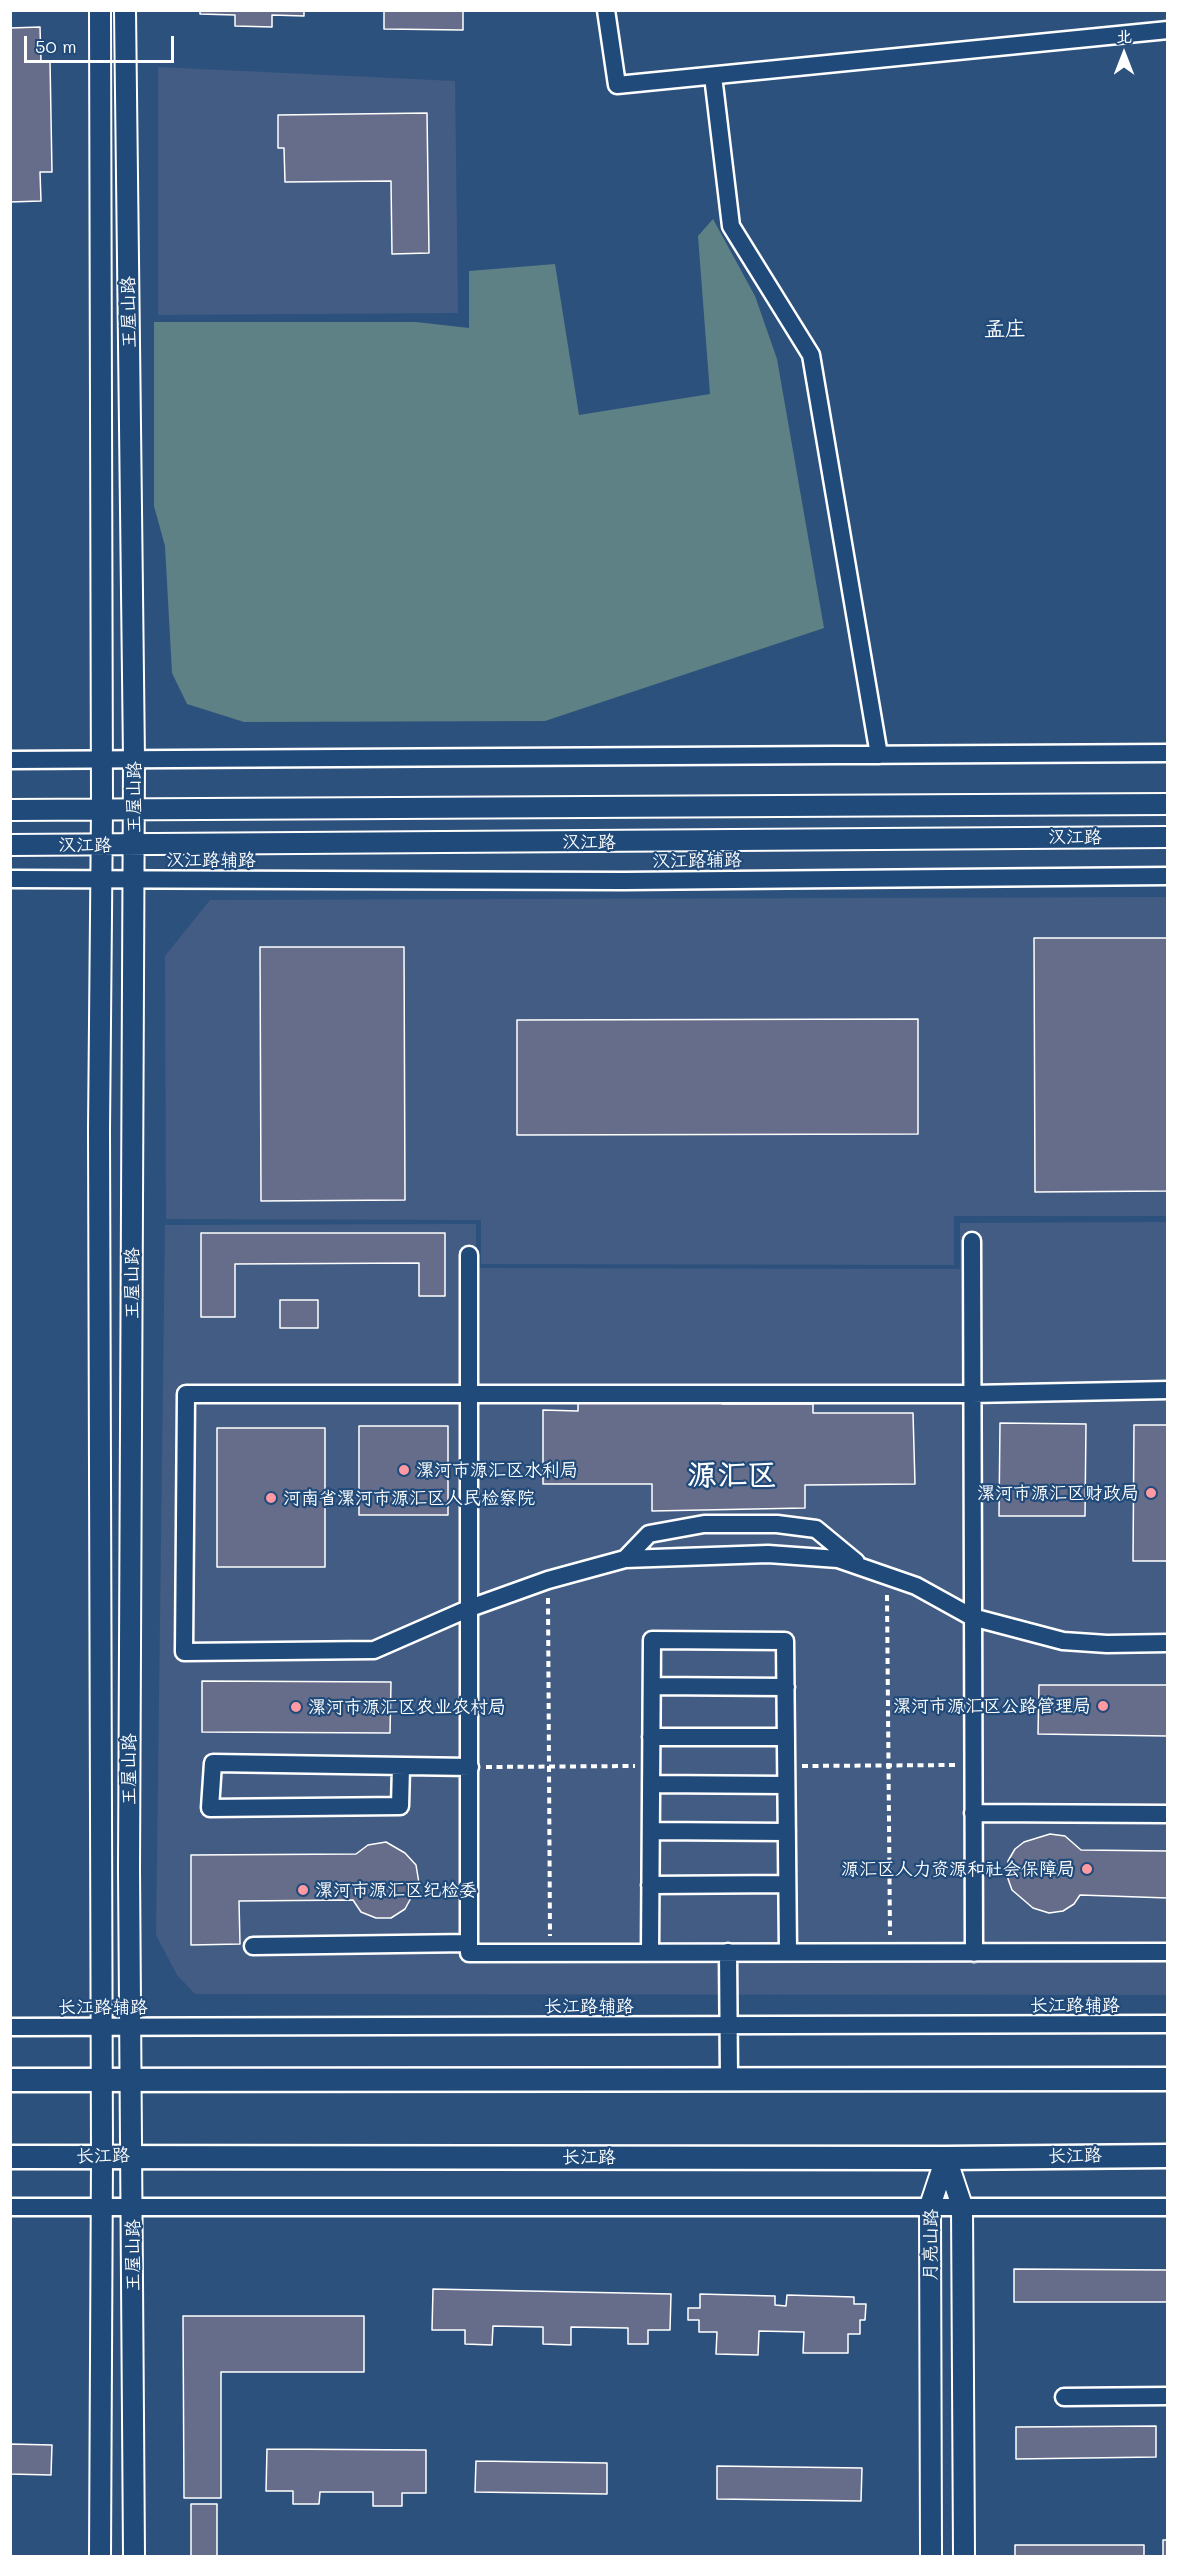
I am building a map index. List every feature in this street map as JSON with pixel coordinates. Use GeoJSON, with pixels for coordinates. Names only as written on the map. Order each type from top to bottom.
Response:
{"type":"FeatureCollection","features":[{"type":"Feature","properties":{"kind":"main road"},"geometry":{"type":"LineString","coordinates":[[10,2080],[1167,2079]]}},
{"type":"Feature","properties":{"kind":"main road","name":"长江路"},"geometry":{"type":"LineString","coordinates":[[10,2157],[946,2158],[1167,2156]]}},
{"type":"Feature","properties":{"kind":"street","name":"王屋山路"},"geometry":{"type":"LineString","coordinates":[[100,10],[102,759],[99,1129],[102,2027],[100,2556]]}},
{"type":"Feature","properties":{"kind":"street","name":"王屋山路"},"geometry":{"type":"LineString","coordinates":[[125,10],[134,759],[129,1868],[134,2556]]}},
{"type":"Feature","properties":{"kind":"street"},"geometry":{"type":"LineString","coordinates":[[606,10],[617,85],[1167,30]]}},
{"type":"Feature","properties":{"kind":"street"},"geometry":{"type":"LineString","coordinates":[[713,76],[730,226],[811,355],[879,755]]}},
{"type":"Feature","properties":{"kind":"street"},"geometry":{"type":"LineString","coordinates":[[10,760],[1167,753]]}},
{"type":"Feature","properties":{"kind":"street","name":"汉江路"},"geometry":{"type":"LineString","coordinates":[[10,810],[1167,804]]}},
{"type":"Feature","properties":{"kind":"street","name":"汉江路"},"geometry":{"type":"LineString","coordinates":[[10,845],[134,846],[1167,837]]}},
{"type":"Feature","properties":{"kind":"street","name":"汉江路辅路"},"geometry":{"type":"LineString","coordinates":[[10,879],[624,881],[1167,876]]}},
{"type":"Feature","properties":{"kind":"street"},"geometry":{"type":"LineString","coordinates":[[972,1241],[975,1953]]}},
{"type":"Feature","properties":{"kind":"street"},"geometry":{"type":"LineString","coordinates":[[469,1255],[471,1608],[469,1953],[1167,1952]]}},
{"type":"Feature","properties":{"kind":"street"},"geometry":{"type":"LineString","coordinates":[[1167,1390],[972,1394],[186,1394],[184,1652],[374,1650],[471,1608],[548,1580],[625,1559],[768,1554],[838,1559],[916,1586],[972,1617],[1063,1641],[1107,1644],[1167,1643]]}},
{"type":"Feature","properties":{"kind":"street"},"geometry":{"type":"LineString","coordinates":[[625,1559],[649,1534],[704,1524],[777,1524],[816,1529],[864,1568]]}},
{"type":"Feature","properties":{"kind":"street"},"geometry":{"type":"LineString","coordinates":[[650,1952],[652,1640],[785,1641],[788,1952]]}},
{"type":"Feature","properties":{"kind":"street"},"geometry":{"type":"LineString","coordinates":[[652,1686],[786,1687]]}},
{"type":"Feature","properties":{"kind":"street"},"geometry":{"type":"LineString","coordinates":[[651,1737],[786,1737]]}},
{"type":"Feature","properties":{"kind":"street"},"geometry":{"type":"LineString","coordinates":[[401,1767],[400,1806],[210,1808],[213,1763],[471,1767]]}},
{"type":"Feature","properties":{"kind":"street"},"geometry":{"type":"LineString","coordinates":[[651,1784],[786,1785]]}},
{"type":"Feature","properties":{"kind":"street"},"geometry":{"type":"LineString","coordinates":[[973,1813],[1167,1814]]}},
{"type":"Feature","properties":{"kind":"street"},"geometry":{"type":"LineString","coordinates":[[651,1831],[787,1832]]}},
{"type":"Feature","properties":{"kind":"street"},"geometry":{"type":"LineString","coordinates":[[650,1885],[787,1884]]}},
{"type":"Feature","properties":{"kind":"street"},"geometry":{"type":"LineString","coordinates":[[253,1946],[469,1943]]}},
{"type":"Feature","properties":{"kind":"street"},"geometry":{"type":"LineString","coordinates":[[728,1952],[729,2078]]}},
{"type":"Feature","properties":{"kind":"street","name":"长江路辅路"},"geometry":{"type":"LineString","coordinates":[[10,2027],[1167,2024]]}},
{"type":"Feature","properties":{"kind":"street","name":"月亮山路"},"geometry":{"type":"LineString","coordinates":[[932,2556],[930,2206],[946,2158]]}},
{"type":"Feature","properties":{"kind":"street","name":"月亮山路"},"geometry":{"type":"LineString","coordinates":[[946,2158],[962,2206],[964,2556]]}},
{"type":"Feature","properties":{"kind":"street"},"geometry":{"type":"LineString","coordinates":[[10,2206],[1167,2206]]}},
{"type":"Feature","properties":{"kind":"street"},"geometry":{"type":"LineString","coordinates":[[1064,2397],[1167,2396]]}},
{"type":"Feature","properties":{"kind":"path"},"geometry":{"type":"LineString","coordinates":[[887,1576],[890,1952]]}},
{"type":"Feature","properties":{"kind":"path"},"geometry":{"type":"LineString","coordinates":[[548,1580],[550,1952]]}},
{"type":"Feature","properties":{"kind":"path"},"geometry":{"type":"LineString","coordinates":[[786,1766],[973,1765]]}},
{"type":"Feature","properties":{"kind":"path"},"geometry":{"type":"LineString","coordinates":[[471,1767],[651,1766]]}},
{"type":"Feature","properties":{"kind":"shaded area"},"geometry":{"type":"Polygon","coordinates":[[[158,67],[455,81],[458,313],[158,315],[158,67]]]}},
{"type":"Feature","properties":{"kind":"shaded area"},"geometry":{"type":"Polygon","coordinates":[[[1167,897],[1167,1216],[954,1216],[954,1265],[481,1264],[481,1220],[166,1219],[165,956],[210,900],[1167,897]]]}},
{"type":"Feature","properties":{"kind":"shaded area"},"geometry":{"type":"Polygon","coordinates":[[[1167,1222],[1167,1995],[195,1994],[177,1975],[156,1935],[165,1225],[476,1224],[476,1268],[960,1269],[960,1223],[1167,1222]]]}},
{"type":"Feature","properties":{"kind":"green space"},"geometry":{"type":"Polygon","coordinates":[[[713,219],[755,296],[777,359],[824,628],[545,721],[244,722],[187,704],[172,673],[165,546],[154,506],[154,322],[416,322],[469,328],[469,271],[555,264],[579,415],[710,394],[698,236],[713,219]]]}},
{"type":"Feature","properties":{"kind":"building"},"geometry":{"type":"Polygon","coordinates":[[[200,10],[304,10],[304,16],[272,15],[272,27],[235,26],[235,15],[200,14],[200,10]]]}},
{"type":"Feature","properties":{"kind":"building"},"geometry":{"type":"Polygon","coordinates":[[[384,10],[463,10],[463,30],[384,29],[384,10]]]}},
{"type":"Feature","properties":{"kind":"building"},"geometry":{"type":"Polygon","coordinates":[[[40,27],[41,61],[50,61],[52,172],[40,172],[41,201],[10,202],[10,28],[40,27]]]}},
{"type":"Feature","properties":{"kind":"building"},"geometry":{"type":"Polygon","coordinates":[[[427,113],[429,253],[392,254],[391,181],[285,182],[284,148],[278,148],[278,115],[427,113]]]}},
{"type":"Feature","properties":{"kind":"building"},"geometry":{"type":"Polygon","coordinates":[[[1034,938],[1168,938],[1168,1191],[1035,1192],[1034,938]]]}},
{"type":"Feature","properties":{"kind":"building"},"geometry":{"type":"Polygon","coordinates":[[[260,947],[404,947],[405,1200],[261,1201],[260,947]]]}},
{"type":"Feature","properties":{"kind":"building"},"geometry":{"type":"Polygon","coordinates":[[[918,1019],[918,1134],[517,1135],[517,1020],[918,1019]]]}},
{"type":"Feature","properties":{"kind":"building"},"geometry":{"type":"Polygon","coordinates":[[[201,1233],[445,1233],[445,1296],[419,1296],[419,1263],[235,1264],[235,1317],[201,1317],[201,1233]]]}},
{"type":"Feature","properties":{"kind":"building"},"geometry":{"type":"Polygon","coordinates":[[[280,1300],[318,1300],[318,1328],[280,1328],[280,1300]]]}},
{"type":"Feature","properties":{"kind":"building"},"geometry":{"type":"Polygon","coordinates":[[[665,1395],[722,1396],[722,1404],[813,1404],[813,1413],[913,1413],[915,1484],[805,1485],[805,1508],[652,1511],[652,1484],[543,1484],[543,1410],[578,1411],[578,1403],[665,1403],[665,1395]]]}},
{"type":"Feature","properties":{"kind":"building"},"geometry":{"type":"Polygon","coordinates":[[[1000,1423],[1086,1424],[1085,1516],[999,1516],[1000,1423]]]}},
{"type":"Feature","properties":{"kind":"building","name":"漯河市源汇区财政局"},"geometry":{"type":"Polygon","coordinates":[[[1134,1425],[1168,1425],[1168,1561],[1133,1561],[1134,1425]]]}},
{"type":"Feature","properties":{"kind":"building","name":"漯河市源汇区水利局"},"geometry":{"type":"Polygon","coordinates":[[[359,1426],[448,1426],[448,1515],[359,1515],[359,1426]]]}},
{"type":"Feature","properties":{"kind":"building","name":"河南省漯河市源汇区人民检察院"},"geometry":{"type":"Polygon","coordinates":[[[217,1428],[325,1428],[325,1567],[217,1567],[217,1428]]]}},
{"type":"Feature","properties":{"kind":"building","name":"漯河市源汇区农业农村局"},"geometry":{"type":"Polygon","coordinates":[[[202,1681],[391,1682],[390,1733],[202,1732],[202,1681]]]}},
{"type":"Feature","properties":{"kind":"building","name":"漯河市源汇区公路管理局"},"geometry":{"type":"Polygon","coordinates":[[[1039,1685],[1168,1685],[1167,1736],[1038,1734],[1039,1685]]]}},
{"type":"Feature","properties":{"kind":"building","name":"源汇区人力资源和社会保障局"},"geometry":{"type":"Polygon","coordinates":[[[1050,1834],[1065,1836],[1081,1850],[1168,1851],[1168,1898],[1080,1895],[1074,1904],[1063,1911],[1049,1913],[1033,1908],[1012,1890],[1007,1876],[1008,1861],[1015,1849],[1024,1842],[1050,1834]]]}},
{"type":"Feature","properties":{"kind":"building","name":"漯河市源汇区纪检委"},"geometry":{"type":"Polygon","coordinates":[[[386,1842],[405,1853],[416,1865],[419,1883],[405,1909],[391,1918],[376,1918],[361,1912],[353,1900],[239,1901],[240,1944],[191,1945],[191,1855],[356,1854],[368,1845],[386,1842]]]}},
{"type":"Feature","properties":{"kind":"building"},"geometry":{"type":"Polygon","coordinates":[[[1014,2269],[1168,2270],[1168,2302],[1014,2302],[1014,2269]]]}},
{"type":"Feature","properties":{"kind":"building"},"geometry":{"type":"Polygon","coordinates":[[[433,2289],[671,2294],[670,2330],[648,2330],[648,2344],[628,2344],[628,2328],[571,2327],[571,2345],[543,2344],[543,2327],[493,2326],[492,2345],[465,2344],[465,2330],[432,2330],[433,2289]]]}},
{"type":"Feature","properties":{"kind":"building"},"geometry":{"type":"Polygon","coordinates":[[[700,2294],[775,2296],[775,2305],[786,2306],[787,2295],[854,2297],[854,2304],[866,2304],[865,2320],[860,2320],[860,2334],[848,2334],[848,2353],[803,2353],[804,2332],[759,2331],[758,2355],[716,2354],[717,2332],[699,2332],[699,2320],[688,2320],[688,2308],[700,2308],[700,2294]]]}},
{"type":"Feature","properties":{"kind":"building"},"geometry":{"type":"Polygon","coordinates":[[[183,2316],[364,2316],[364,2372],[221,2372],[221,2498],[184,2498],[183,2316]]]}},
{"type":"Feature","properties":{"kind":"building"},"geometry":{"type":"Polygon","coordinates":[[[1156,2426],[1156,2457],[1016,2459],[1016,2427],[1156,2426]]]}},
{"type":"Feature","properties":{"kind":"building"},"geometry":{"type":"Polygon","coordinates":[[[10,2444],[52,2445],[51,2475],[10,2474],[10,2444]]]}},
{"type":"Feature","properties":{"kind":"building"},"geometry":{"type":"Polygon","coordinates":[[[267,2449],[426,2450],[426,2493],[402,2493],[402,2506],[373,2506],[373,2492],[320,2492],[319,2504],[293,2504],[293,2491],[266,2491],[267,2449]]]}},
{"type":"Feature","properties":{"kind":"building"},"geometry":{"type":"Polygon","coordinates":[[[476,2461],[607,2463],[607,2494],[475,2492],[476,2461]]]}},
{"type":"Feature","properties":{"kind":"building"},"geometry":{"type":"Polygon","coordinates":[[[717,2466],[862,2468],[861,2501],[717,2499],[717,2466]]]}},
{"type":"Feature","properties":{"kind":"building"},"geometry":{"type":"Polygon","coordinates":[[[191,2504],[217,2504],[217,2556],[191,2556],[191,2504]]]}},
{"type":"Feature","properties":{"kind":"building"},"geometry":{"type":"Polygon","coordinates":[[[1163,2540],[1168,2540],[1168,2556],[1163,2556],[1163,2540]]]}},
{"type":"Feature","properties":{"kind":"building"},"geometry":{"type":"Polygon","coordinates":[[[1015,2545],[1144,2545],[1144,2556],[1015,2556],[1015,2545]]]}},
{"type":"Feature","properties":{"kind":"place","name":"漯河市源汇区水利局"},"geometry":{"type":"Point","coordinates":[404,1470]}},
{"type":"Feature","properties":{"kind":"place","name":"漯河市源汇区财政局"},"geometry":{"type":"Point","coordinates":[1151,1493]}},
{"type":"Feature","properties":{"kind":"place","name":"河南省漯河市源汇区人民检察院"},"geometry":{"type":"Point","coordinates":[271,1498]}},
{"type":"Feature","properties":{"kind":"place","name":"漯河市源汇区公路管理局"},"geometry":{"type":"Point","coordinates":[1103,1706]}},
{"type":"Feature","properties":{"kind":"place","name":"漯河市源汇区农业农村局"},"geometry":{"type":"Point","coordinates":[296,1707]}},
{"type":"Feature","properties":{"kind":"place","name":"源汇区人力资源和社会保障局"},"geometry":{"type":"Point","coordinates":[1087,1869]}},
{"type":"Feature","properties":{"kind":"place","name":"漯河市源汇区纪检委"},"geometry":{"type":"Point","coordinates":[303,1890]}},
{"type":"Feature","properties":{"kind":"district","name":"孟庄"},"geometry":{"type":"Point","coordinates":[1005,330]}},
{"type":"Feature","properties":{"kind":"district","name":"源汇区"},"geometry":{"type":"Point","coordinates":[732,1476]}}]}
